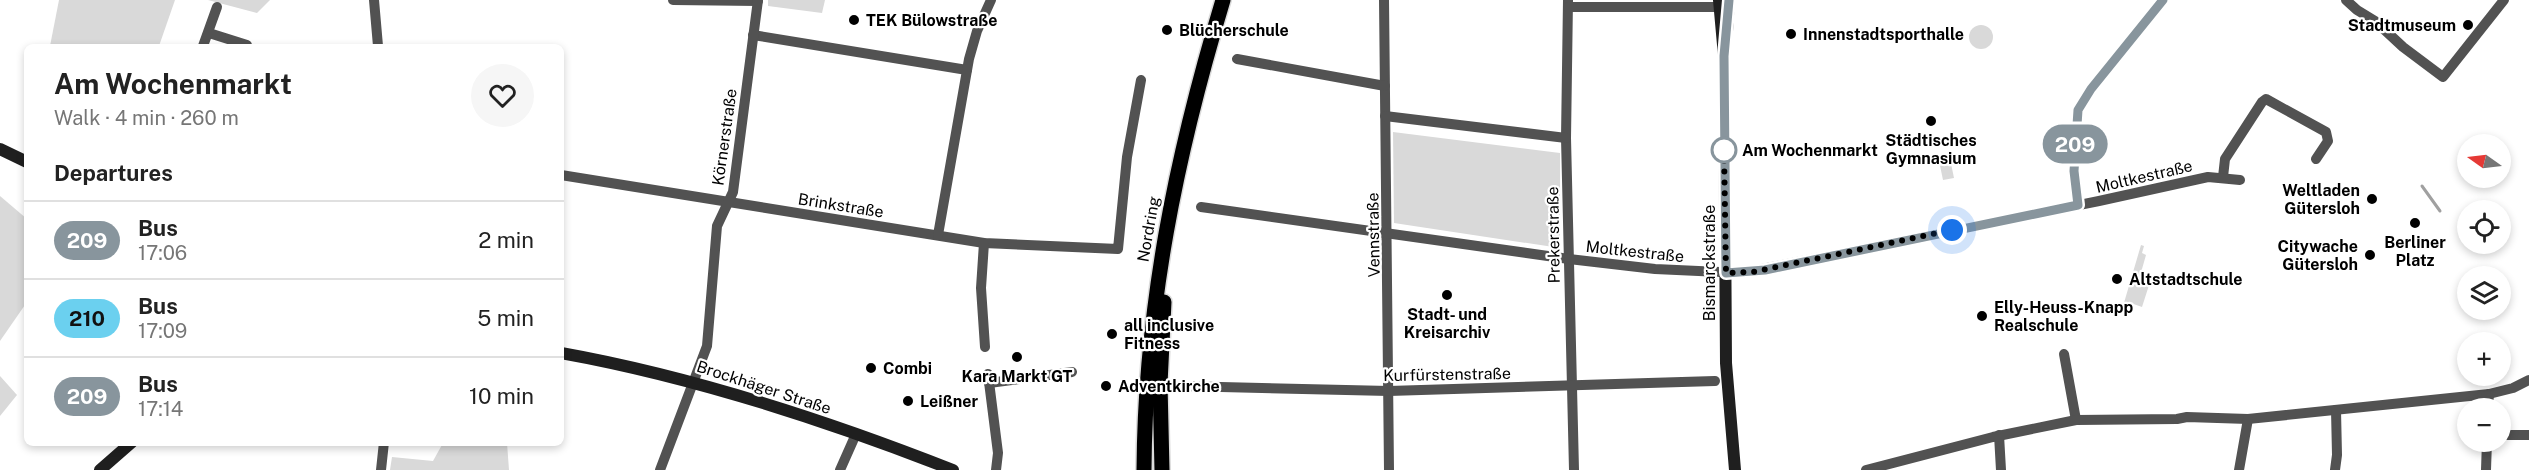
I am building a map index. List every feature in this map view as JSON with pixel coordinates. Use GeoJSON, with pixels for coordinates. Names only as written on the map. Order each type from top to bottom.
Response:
{"type":"FeatureCollection","features":[{"type":"Feature","properties":{"kind":"main road","name":"Nordring"},"geometry":{"type":"LineString","coordinates":[[1144,470],[1147,369],[1165,230],[1189,118],[1222,0]]}},
{"type":"Feature","properties":{"kind":"main road","name":"Nordring"},"geometry":{"type":"LineString","coordinates":[[1162,470],[1162,329],[1168,275],[1198,120],[1233,0]]}},
{"type":"Feature","properties":{"kind":"street"},"geometry":{"type":"LineString","coordinates":[[374,0],[378,44]]}},
{"type":"Feature","properties":{"kind":"street"},"geometry":{"type":"LineString","coordinates":[[673,0],[758,0]]}},
{"type":"Feature","properties":{"kind":"street","name":"Körnerstraße"},"geometry":{"type":"LineString","coordinates":[[660,470],[707,346],[717,226],[733,192],[758,0]]}},
{"type":"Feature","properties":{"kind":"street"},"geometry":{"type":"LineString","coordinates":[[938,235],[967,70],[977,31],[991,0]]}},
{"type":"Feature","properties":{"kind":"street","name":"Vennstraße"},"geometry":{"type":"LineString","coordinates":[[1384,0],[1389,470]]}},
{"type":"Feature","properties":{"kind":"street"},"geometry":{"type":"LineString","coordinates":[[2078,205],[2074,171],[2078,110],[2091,89],[2163,0]]}},
{"type":"Feature","properties":{"kind":"street"},"geometry":{"type":"LineString","coordinates":[[2346,0],[2357,10],[2376,21],[2403,47],[2443,77],[2504,0]]}},
{"type":"Feature","properties":{"kind":"street"},"geometry":{"type":"LineString","coordinates":[[1568,3],[1724,4]]}},
{"type":"Feature","properties":{"kind":"street","name":"Prekerstraße"},"geometry":{"type":"LineString","coordinates":[[1568,3],[1566,138],[1574,470]]}},
{"type":"Feature","properties":{"kind":"street","name":"Bismarckstraße"},"geometry":{"type":"LineString","coordinates":[[1724,4],[1726,381],[1736,470]]}},
{"type":"Feature","properties":{"kind":"street"},"geometry":{"type":"LineString","coordinates":[[204,44],[217,7]]}},
{"type":"Feature","properties":{"kind":"street"},"geometry":{"type":"LineString","coordinates":[[209,33],[244,44]]}},
{"type":"Feature","properties":{"kind":"street"},"geometry":{"type":"LineString","coordinates":[[753,35],[967,70]]}},
{"type":"Feature","properties":{"kind":"street"},"geometry":{"type":"LineString","coordinates":[[1237,59],[1385,86]]}},
{"type":"Feature","properties":{"kind":"street","name":"Brinkstraße"},"geometry":{"type":"LineString","coordinates":[[564,176],[984,243],[1118,249],[1128,157],[1141,80]]}},
{"type":"Feature","properties":{"kind":"street"},"geometry":{"type":"LineString","coordinates":[[2223,177],[2225,159],[2266,99],[2326,132],[2328,141],[2316,159]]}},
{"type":"Feature","properties":{"kind":"street"},"geometry":{"type":"LineString","coordinates":[[1385,116],[1566,138]]}},
{"type":"Feature","properties":{"kind":"street"},"geometry":{"type":"LineString","coordinates":[[0,149],[24,161]]}},
{"type":"Feature","properties":{"kind":"street","name":"Moltkestraße"},"geometry":{"type":"LineString","coordinates":[[1201,207],[1569,259],[1656,269],[1726,273],[1765,270],[2208,177],[2240,180]]}},
{"type":"Feature","properties":{"kind":"street"},"geometry":{"type":"LineString","coordinates":[[984,243],[981,288],[984,347]]}},
{"type":"Feature","properties":{"kind":"street","name":"Brockhäger Straße"},"geometry":{"type":"LineString","coordinates":[[564,353],[694,382],[856,434],[953,470]]}},
{"type":"Feature","properties":{"kind":"street"},"geometry":{"type":"LineString","coordinates":[[2064,354],[2076,420]]}},
{"type":"Feature","properties":{"kind":"street"},"geometry":{"type":"LineString","coordinates":[[996,470],[998,453],[989,379],[1072,372]]}},
{"type":"Feature","properties":{"kind":"street"},"geometry":{"type":"LineString","coordinates":[[1866,470],[1999,435],[2076,420],[2187,417],[2248,419],[2489,394],[2512,388],[2529,380]]}},
{"type":"Feature","properties":{"kind":"street","name":"Kurfürstenstraße"},"geometry":{"type":"LineString","coordinates":[[1180,386],[1389,392],[1715,381]]}},
{"type":"Feature","properties":{"kind":"street"},"geometry":{"type":"LineString","coordinates":[[2489,394],[2489,398]]}},
{"type":"Feature","properties":{"kind":"street"},"geometry":{"type":"LineString","coordinates":[[2335,470],[2336,410]]}},
{"type":"Feature","properties":{"kind":"street"},"geometry":{"type":"LineString","coordinates":[[2239,470],[2248,419]]}},
{"type":"Feature","properties":{"kind":"street"},"geometry":{"type":"LineString","coordinates":[[840,470],[856,434]]}},
{"type":"Feature","properties":{"kind":"street"},"geometry":{"type":"LineString","coordinates":[[1999,435],[2001,470]]}},
{"type":"Feature","properties":{"kind":"street"},"geometry":{"type":"LineString","coordinates":[[2511,435],[2529,435]]}},
{"type":"Feature","properties":{"kind":"street"},"geometry":{"type":"LineString","coordinates":[[100,470],[127,446]]}},
{"type":"Feature","properties":{"kind":"street"},"geometry":{"type":"LineString","coordinates":[[381,470],[384,446]]}},
{"type":"Feature","properties":{"kind":"street"},"geometry":{"type":"LineString","coordinates":[[2486,470],[2487,452]]}},
{"type":"Feature","properties":{"kind":"shaded area"},"geometry":{"type":"Polygon","coordinates":[[[59,0],[175,0],[160,44],[50,44],[59,0]]]}},
{"type":"Feature","properties":{"kind":"shaded area"},"geometry":{"type":"Polygon","coordinates":[[[208,0],[270,0],[257,13],[208,0]]]}},
{"type":"Feature","properties":{"kind":"shaded area"},"geometry":{"type":"Polygon","coordinates":[[[768,0],[825,0],[822,13],[768,6],[768,0]]]}},
{"type":"Feature","properties":{"kind":"shaded area"},"geometry":{"type":"Polygon","coordinates":[[[1981,25],[1989,29],[1993,37],[1989,45],[1981,49],[1973,45],[1969,37],[1973,29],[1981,25]]]}},
{"type":"Feature","properties":{"kind":"shaded area"},"geometry":{"type":"Polygon","coordinates":[[[1393,132],[1560,153],[1560,248],[1394,223],[1393,132]]]}},
{"type":"Feature","properties":{"kind":"shaded area"},"geometry":{"type":"Polygon","coordinates":[[[1949,154],[1954,178],[1943,180],[1938,156],[1949,154]]]}},
{"type":"Feature","properties":{"kind":"shaded area"},"geometry":{"type":"Polygon","coordinates":[[[0,196],[24,216],[24,306],[0,341],[0,196]]]}},
{"type":"Feature","properties":{"kind":"shaded area"},"geometry":{"type":"Polygon","coordinates":[[[2141,245],[2144,246],[2142,253],[2146,255],[2140,276],[2151,279],[2142,307],[2128,302],[2124,314],[2121,313],[2141,245]]]}},
{"type":"Feature","properties":{"kind":"shaded area"},"geometry":{"type":"Polygon","coordinates":[[[0,376],[17,395],[0,416],[0,376]]]}},
{"type":"Feature","properties":{"kind":"shaded area"},"geometry":{"type":"Polygon","coordinates":[[[441,446],[507,446],[509,470],[390,470],[392,457],[433,461],[441,446]]]}},
{"type":"Feature","properties":{"kind":"waterway"},"geometry":{"type":"LineString","coordinates":[[2422,186],[2440,211]]}},
{"type":"Feature","properties":{"kind":"bus line","name":"209"},"geometry":{"type":"LineString","coordinates":[[1729,0],[1724,56],[1726,273],[1765,270],[2078,205],[2074,171],[2078,110],[2083,99],[2163,0]]}},
{"type":"Feature","properties":{"kind":"place","name":"TEK Bülowstraße"},"geometry":{"type":"Point","coordinates":[854,20]}},
{"type":"Feature","properties":{"kind":"place","name":"Stadtmuseum"},"geometry":{"type":"Point","coordinates":[2468,25]}},
{"type":"Feature","properties":{"kind":"place","name":"Blücherschule"},"geometry":{"type":"Point","coordinates":[1167,30]}},
{"type":"Feature","properties":{"kind":"place","name":"Innenstadtsporthalle"},"geometry":{"type":"Point","coordinates":[1791,34]}},
{"type":"Feature","properties":{"kind":"place","name":"Städtisches Gymnasium"},"geometry":{"type":"Point","coordinates":[1931,121]}},
{"type":"Feature","properties":{"kind":"place","name":"Am Wochenmarkt"},"geometry":{"type":"Point","coordinates":[1724,150]}},
{"type":"Feature","properties":{"kind":"place","name":"Weltladen Gütersloh"},"geometry":{"type":"Point","coordinates":[2372,199]}},
{"type":"Feature","properties":{"kind":"place","name":"Berliner Platz"},"geometry":{"type":"Point","coordinates":[2415,223]}},
{"type":"Feature","properties":{"kind":"place","name":"Citywache Gütersloh"},"geometry":{"type":"Point","coordinates":[2370,255]}},
{"type":"Feature","properties":{"kind":"place","name":"Altstadtschule"},"geometry":{"type":"Point","coordinates":[2117,279]}},
{"type":"Feature","properties":{"kind":"place","name":"Stadt- und Kreisarchiv"},"geometry":{"type":"Point","coordinates":[1447,295]}},
{"type":"Feature","properties":{"kind":"place","name":"Elly-Heuss-Knapp Realschule"},"geometry":{"type":"Point","coordinates":[1982,316]}},
{"type":"Feature","properties":{"kind":"place","name":"all inclusive Fitness"},"geometry":{"type":"Point","coordinates":[1112,334]}},
{"type":"Feature","properties":{"kind":"place","name":"Kara Markt GT"},"geometry":{"type":"Point","coordinates":[1017,357]}},
{"type":"Feature","properties":{"kind":"place","name":"Combi"},"geometry":{"type":"Point","coordinates":[871,368]}},
{"type":"Feature","properties":{"kind":"place","name":"Adventkirche"},"geometry":{"type":"Point","coordinates":[1106,386]}},
{"type":"Feature","properties":{"kind":"place","name":"Leißner"},"geometry":{"type":"Point","coordinates":[908,401]}},
{"type":"Feature","properties":{"kind":"route"},"geometry":{"type":"LineString","coordinates":[[1724,150],[1726,273],[1753,272],[1952,230]]}}]}
